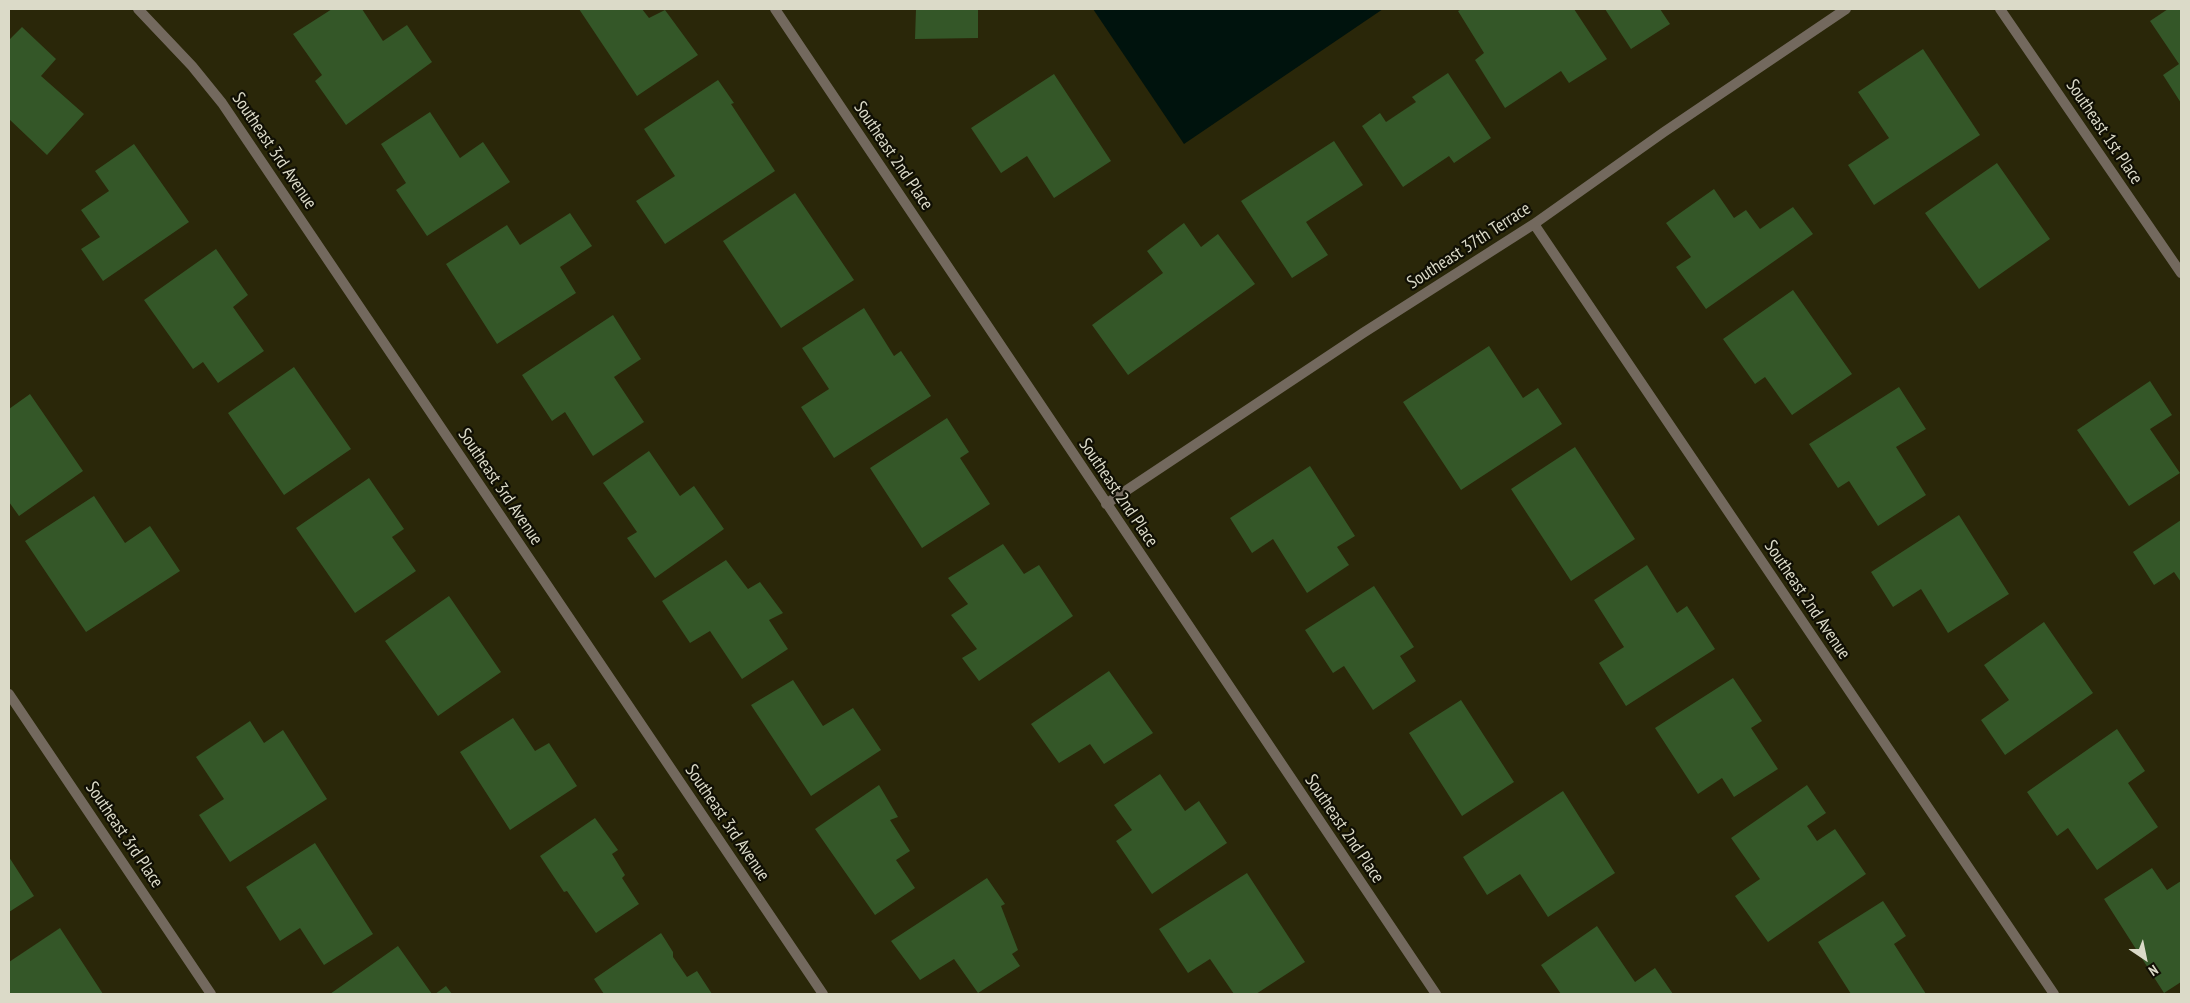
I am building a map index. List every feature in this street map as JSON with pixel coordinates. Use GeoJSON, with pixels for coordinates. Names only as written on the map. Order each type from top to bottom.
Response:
{"type":"FeatureCollection","features":[{"type":"Feature","properties":{"kind":"street","name":"Southeast 3rd Avenue"},"geometry":{"type":"LineString","coordinates":[[138,9],[192,66],[222,103],[823,994]]}},
{"type":"Feature","properties":{"kind":"street","name":"Southeast 2nd Place"},"geometry":{"type":"LineString","coordinates":[[775,9],[1436,994]]}},
{"type":"Feature","properties":{"kind":"street","name":"Southeast 37th Terrace"},"geometry":{"type":"LineString","coordinates":[[1106,504],[1363,333],[1534,224],[1664,132],[1846,9]]}},
{"type":"Feature","properties":{"kind":"street","name":"Southeast 1st Place"},"geometry":{"type":"LineString","coordinates":[[2000,9],[2181,273]]}},
{"type":"Feature","properties":{"kind":"street","name":"Southeast 2nd Avenue"},"geometry":{"type":"LineString","coordinates":[[1534,224],[2054,994]]}},
{"type":"Feature","properties":{"kind":"street","name":"Southeast 3rd Place"},"geometry":{"type":"LineString","coordinates":[[9,694],[211,994]]}},
{"type":"Feature","properties":{"kind":"shaded area"},"geometry":{"type":"Polygon","coordinates":[[[1093,9],[1383,9],[1184,144],[1093,9]]]}},
{"type":"Feature","properties":{"kind":"building"},"geometry":{"type":"Polygon","coordinates":[[[332,9],[362,9],[383,41],[407,25],[432,62],[346,125],[315,81],[322,75],[293,34],[332,9]]]}},
{"type":"Feature","properties":{"kind":"building"},"geometry":{"type":"Polygon","coordinates":[[[579,9],[642,9],[649,18],[665,10],[698,55],[637,96],[579,9]]]}},
{"type":"Feature","properties":{"kind":"building"},"geometry":{"type":"Polygon","coordinates":[[[916,9],[978,9],[978,38],[915,39],[916,9]]]}},
{"type":"Feature","properties":{"kind":"building"},"geometry":{"type":"Polygon","coordinates":[[[1462,9],[1574,9],[1607,59],[1569,83],[1561,71],[1505,108],[1475,60],[1484,53],[1458,11],[1462,9]]]}},
{"type":"Feature","properties":{"kind":"building"},"geometry":{"type":"Polygon","coordinates":[[[1605,9],[1660,9],[1670,24],[1631,49],[1605,9]]]}},
{"type":"Feature","properties":{"kind":"building"},"geometry":{"type":"Polygon","coordinates":[[[2168,9],[2181,9],[2181,103],[2163,75],[2179,64],[2150,21],[2168,9]]]}},
{"type":"Feature","properties":{"kind":"building"},"geometry":{"type":"Polygon","coordinates":[[[22,27],[56,59],[41,76],[84,114],[47,155],[9,119],[9,40],[22,27]]]}},
{"type":"Feature","properties":{"kind":"building"},"geometry":{"type":"Polygon","coordinates":[[[1923,49],[1980,135],[1874,205],[1848,165],[1889,138],[1858,92],[1923,49]]]}},
{"type":"Feature","properties":{"kind":"building"},"geometry":{"type":"Polygon","coordinates":[[[1448,73],[1491,138],[1454,163],[1449,156],[1403,187],[1362,126],[1380,113],[1386,122],[1416,102],[1412,97],[1448,73]]]}},
{"type":"Feature","properties":{"kind":"building"},"geometry":{"type":"Polygon","coordinates":[[[1054,74],[1111,161],[1054,198],[1027,156],[1001,173],[971,128],[1054,74]]]}},
{"type":"Feature","properties":{"kind":"building"},"geometry":{"type":"Polygon","coordinates":[[[718,80],[734,103],[731,104],[775,171],[665,244],[636,201],[675,176],[644,129],[718,80]]]}},
{"type":"Feature","properties":{"kind":"building"},"geometry":{"type":"Polygon","coordinates":[[[430,112],[460,158],[483,142],[510,182],[427,236],[396,190],[406,183],[381,144],[430,112]]]}},
{"type":"Feature","properties":{"kind":"building"},"geometry":{"type":"Polygon","coordinates":[[[1334,141],[1363,185],[1306,222],[1328,255],[1292,278],[1241,201],[1334,141]]]}},
{"type":"Feature","properties":{"kind":"building"},"geometry":{"type":"Polygon","coordinates":[[[134,144],[189,222],[103,281],[81,249],[100,237],[81,210],[109,191],[95,171],[134,144]]]}},
{"type":"Feature","properties":{"kind":"building"},"geometry":{"type":"Polygon","coordinates":[[[1997,163],[2050,239],[1979,289],[1925,213],[1997,163]]]}},
{"type":"Feature","properties":{"kind":"building"},"geometry":{"type":"Polygon","coordinates":[[[1714,189],[1734,218],[1746,210],[1760,229],[1793,207],[1813,234],[1706,309],[1676,267],[1691,257],[1666,223],[1714,189]]]}},
{"type":"Feature","properties":{"kind":"building"},"geometry":{"type":"Polygon","coordinates":[[[795,193],[854,280],[781,328],[723,241],[795,193]]]}},
{"type":"Feature","properties":{"kind":"building"},"geometry":{"type":"Polygon","coordinates":[[[570,213],[592,246],[560,267],[576,293],[497,344],[446,264],[507,225],[520,245],[570,213]]]}},
{"type":"Feature","properties":{"kind":"building"},"geometry":{"type":"Polygon","coordinates":[[[1184,223],[1201,247],[1218,234],[1255,284],[1128,375],[1092,325],[1163,273],[1147,251],[1184,223]]]}},
{"type":"Feature","properties":{"kind":"building"},"geometry":{"type":"Polygon","coordinates":[[[216,249],[248,295],[233,307],[264,351],[218,383],[203,362],[193,369],[144,300],[216,249]]]}},
{"type":"Feature","properties":{"kind":"building"},"geometry":{"type":"Polygon","coordinates":[[[1793,290],[1852,374],[1792,415],[1765,377],[1755,384],[1723,339],[1793,290]]]}},
{"type":"Feature","properties":{"kind":"building"},"geometry":{"type":"Polygon","coordinates":[[[864,308],[894,356],[901,351],[931,396],[834,458],[801,407],[829,389],[802,348],[864,308]]]}},
{"type":"Feature","properties":{"kind":"building"},"geometry":{"type":"Polygon","coordinates":[[[613,315],[641,359],[614,377],[644,422],[593,456],[565,412],[552,421],[522,375],[613,315]]]}},
{"type":"Feature","properties":{"kind":"building"},"geometry":{"type":"Polygon","coordinates":[[[1489,346],[1523,398],[1538,388],[1562,424],[1461,490],[1403,402],[1489,346]]]}},
{"type":"Feature","properties":{"kind":"building"},"geometry":{"type":"Polygon","coordinates":[[[294,367],[351,449],[284,495],[228,413],[294,367]]]}},
{"type":"Feature","properties":{"kind":"building"},"geometry":{"type":"Polygon","coordinates":[[[2150,381],[2172,415],[2150,429],[2180,473],[2129,506],[2077,430],[2150,381]]]}},
{"type":"Feature","properties":{"kind":"building"},"geometry":{"type":"Polygon","coordinates":[[[1899,387],[1926,429],[1896,447],[1926,495],[1878,526],[1849,481],[1838,488],[1809,444],[1899,387]]]}},
{"type":"Feature","properties":{"kind":"building"},"geometry":{"type":"Polygon","coordinates":[[[30,394],[83,471],[19,516],[9,502],[9,409],[30,394]]]}},
{"type":"Feature","properties":{"kind":"building"},"geometry":{"type":"Polygon","coordinates":[[[947,418],[969,452],[960,458],[990,504],[922,548],[870,468],[947,418]]]}},
{"type":"Feature","properties":{"kind":"building"},"geometry":{"type":"Polygon","coordinates":[[[1575,447],[1635,539],[1571,581],[1511,489],[1575,447]]]}},
{"type":"Feature","properties":{"kind":"building"},"geometry":{"type":"Polygon","coordinates":[[[649,451],[680,496],[694,486],[724,529],[655,578],[627,538],[637,532],[603,483],[649,451]]]}},
{"type":"Feature","properties":{"kind":"building"},"geometry":{"type":"Polygon","coordinates":[[[1310,466],[1355,536],[1337,547],[1349,565],[1307,593],[1273,539],[1252,553],[1230,518],[1310,466]]]}},
{"type":"Feature","properties":{"kind":"building"},"geometry":{"type":"Polygon","coordinates":[[[369,478],[404,529],[392,537],[416,571],[355,613],[296,528],[369,478]]]}},
{"type":"Feature","properties":{"kind":"building"},"geometry":{"type":"Polygon","coordinates":[[[94,496],[125,543],[150,526],[180,571],[86,632],[25,541],[94,496]]]}},
{"type":"Feature","properties":{"kind":"building"},"geometry":{"type":"Polygon","coordinates":[[[1959,515],[2009,594],[1948,633],[1921,589],[1893,607],[1871,572],[1959,515]]]}},
{"type":"Feature","properties":{"kind":"building"},"geometry":{"type":"Polygon","coordinates":[[[2181,520],[2181,582],[2174,572],[2154,585],[2133,552],[2181,520]]]}},
{"type":"Feature","properties":{"kind":"building"},"geometry":{"type":"Polygon","coordinates":[[[1003,544],[1024,574],[1039,565],[1073,616],[979,681],[962,658],[977,649],[951,615],[968,604],[948,578],[1003,544]]]}},
{"type":"Feature","properties":{"kind":"building"},"geometry":{"type":"Polygon","coordinates":[[[726,560],[748,589],[760,582],[783,613],[769,620],[788,649],[742,679],[710,631],[690,643],[662,601],[726,560]]]}},
{"type":"Feature","properties":{"kind":"building"},"geometry":{"type":"Polygon","coordinates":[[[1647,565],[1677,613],[1687,606],[1715,649],[1626,706],[1599,663],[1624,647],[1594,600],[1647,565]]]}},
{"type":"Feature","properties":{"kind":"building"},"geometry":{"type":"Polygon","coordinates":[[[1374,586],[1414,647],[1400,656],[1416,681],[1373,710],[1344,666],[1333,673],[1305,630],[1374,586]]]}},
{"type":"Feature","properties":{"kind":"building"},"geometry":{"type":"Polygon","coordinates":[[[449,596],[501,672],[438,716],[385,641],[449,596]]]}},
{"type":"Feature","properties":{"kind":"building"},"geometry":{"type":"Polygon","coordinates":[[[2044,622],[2093,693],[2005,755],[1981,720],[2009,700],[1984,665],[2044,622]]]}},
{"type":"Feature","properties":{"kind":"building"},"geometry":{"type":"Polygon","coordinates":[[[1109,671],[1153,733],[1104,764],[1090,744],[1059,763],[1031,724],[1109,671]]]}},
{"type":"Feature","properties":{"kind":"building"},"geometry":{"type":"Polygon","coordinates":[[[1733,678],[1762,721],[1751,728],[1778,769],[1734,797],[1722,778],[1698,794],[1655,728],[1733,678]]]}},
{"type":"Feature","properties":{"kind":"building"},"geometry":{"type":"Polygon","coordinates":[[[793,680],[823,726],[853,708],[881,750],[811,796],[751,705],[793,680]]]}},
{"type":"Feature","properties":{"kind":"building"},"geometry":{"type":"Polygon","coordinates":[[[1461,700],[1514,782],[1462,816],[1409,733],[1461,700]]]}},
{"type":"Feature","properties":{"kind":"building"},"geometry":{"type":"Polygon","coordinates":[[[513,718],[535,751],[549,743],[577,786],[510,830],[460,752],[513,718]]]}},
{"type":"Feature","properties":{"kind":"building"},"geometry":{"type":"Polygon","coordinates":[[[250,721],[264,743],[283,730],[327,799],[230,862],[199,815],[224,799],[196,757],[250,721]]]}},
{"type":"Feature","properties":{"kind":"building"},"geometry":{"type":"Polygon","coordinates":[[[2117,729],[2145,771],[2128,783],[2158,827],[2097,870],[2068,828],[2057,836],[2027,792],[2117,729]]]}},
{"type":"Feature","properties":{"kind":"building"},"geometry":{"type":"Polygon","coordinates":[[[1160,774],[1185,811],[1199,801],[1227,843],[1152,894],[1116,841],[1132,830],[1114,805],[1160,774]]]}},
{"type":"Feature","properties":{"kind":"building"},"geometry":{"type":"Polygon","coordinates":[[[879,785],[898,817],[890,820],[910,851],[896,860],[915,888],[875,915],[815,829],[879,785]]]}},
{"type":"Feature","properties":{"kind":"building"},"geometry":{"type":"Polygon","coordinates":[[[1807,785],[1826,813],[1807,826],[1817,841],[1835,829],[1866,874],[1768,942],[1735,896],[1760,879],[1731,838],[1807,785]]]}},
{"type":"Feature","properties":{"kind":"building"},"geometry":{"type":"Polygon","coordinates":[[[1563,791],[1615,873],[1548,917],[1520,874],[1487,895],[1463,857],[1563,791]]]}},
{"type":"Feature","properties":{"kind":"building"},"geometry":{"type":"Polygon","coordinates":[[[595,818],[618,850],[612,854],[625,875],[622,878],[639,904],[596,933],[567,891],[564,892],[540,856],[595,818]]]}},
{"type":"Feature","properties":{"kind":"building"},"geometry":{"type":"Polygon","coordinates":[[[315,843],[373,934],[324,965],[300,928],[280,941],[246,887],[315,843]]]}},
{"type":"Feature","properties":{"kind":"building"},"geometry":{"type":"Polygon","coordinates":[[[9,857],[34,896],[9,912],[9,857]]]}},
{"type":"Feature","properties":{"kind":"building"},"geometry":{"type":"Polygon","coordinates":[[[2152,868],[2167,890],[2181,881],[2181,982],[2164,993],[2104,899],[2152,868]]]}},
{"type":"Feature","properties":{"kind":"building"},"geometry":{"type":"Polygon","coordinates":[[[1247,873],[1305,962],[1256,994],[1234,994],[1210,959],[1188,973],[1159,929],[1247,873]]]}},
{"type":"Feature","properties":{"kind":"building"},"geometry":{"type":"Polygon","coordinates":[[[987,878],[1005,904],[1001,906],[1018,950],[1012,954],[1020,966],[978,993],[954,959],[920,980],[891,941],[987,878]]]}},
{"type":"Feature","properties":{"kind":"building"},"geometry":{"type":"Polygon","coordinates":[[[1883,901],[1906,936],[1894,944],[1926,994],[1851,994],[1818,942],[1883,901]]]}},
{"type":"Feature","properties":{"kind":"building"},"geometry":{"type":"Polygon","coordinates":[[[1597,926],[1635,982],[1655,968],[1673,994],[1561,994],[1541,965],[1597,926]]]}},
{"type":"Feature","properties":{"kind":"building"},"geometry":{"type":"Polygon","coordinates":[[[60,928],[103,994],[9,994],[9,962],[60,928]]]}},
{"type":"Feature","properties":{"kind":"building"},"geometry":{"type":"Polygon","coordinates":[[[661,933],[673,952],[673,957],[687,977],[697,971],[712,994],[604,994],[594,979],[661,933]]]}},
{"type":"Feature","properties":{"kind":"building"},"geometry":{"type":"Polygon","coordinates":[[[398,946],[432,994],[330,994],[398,946]]]}},
{"type":"Feature","properties":{"kind":"building"},"geometry":{"type":"Polygon","coordinates":[[[446,986],[452,994],[435,994],[446,986]]]}}]}
